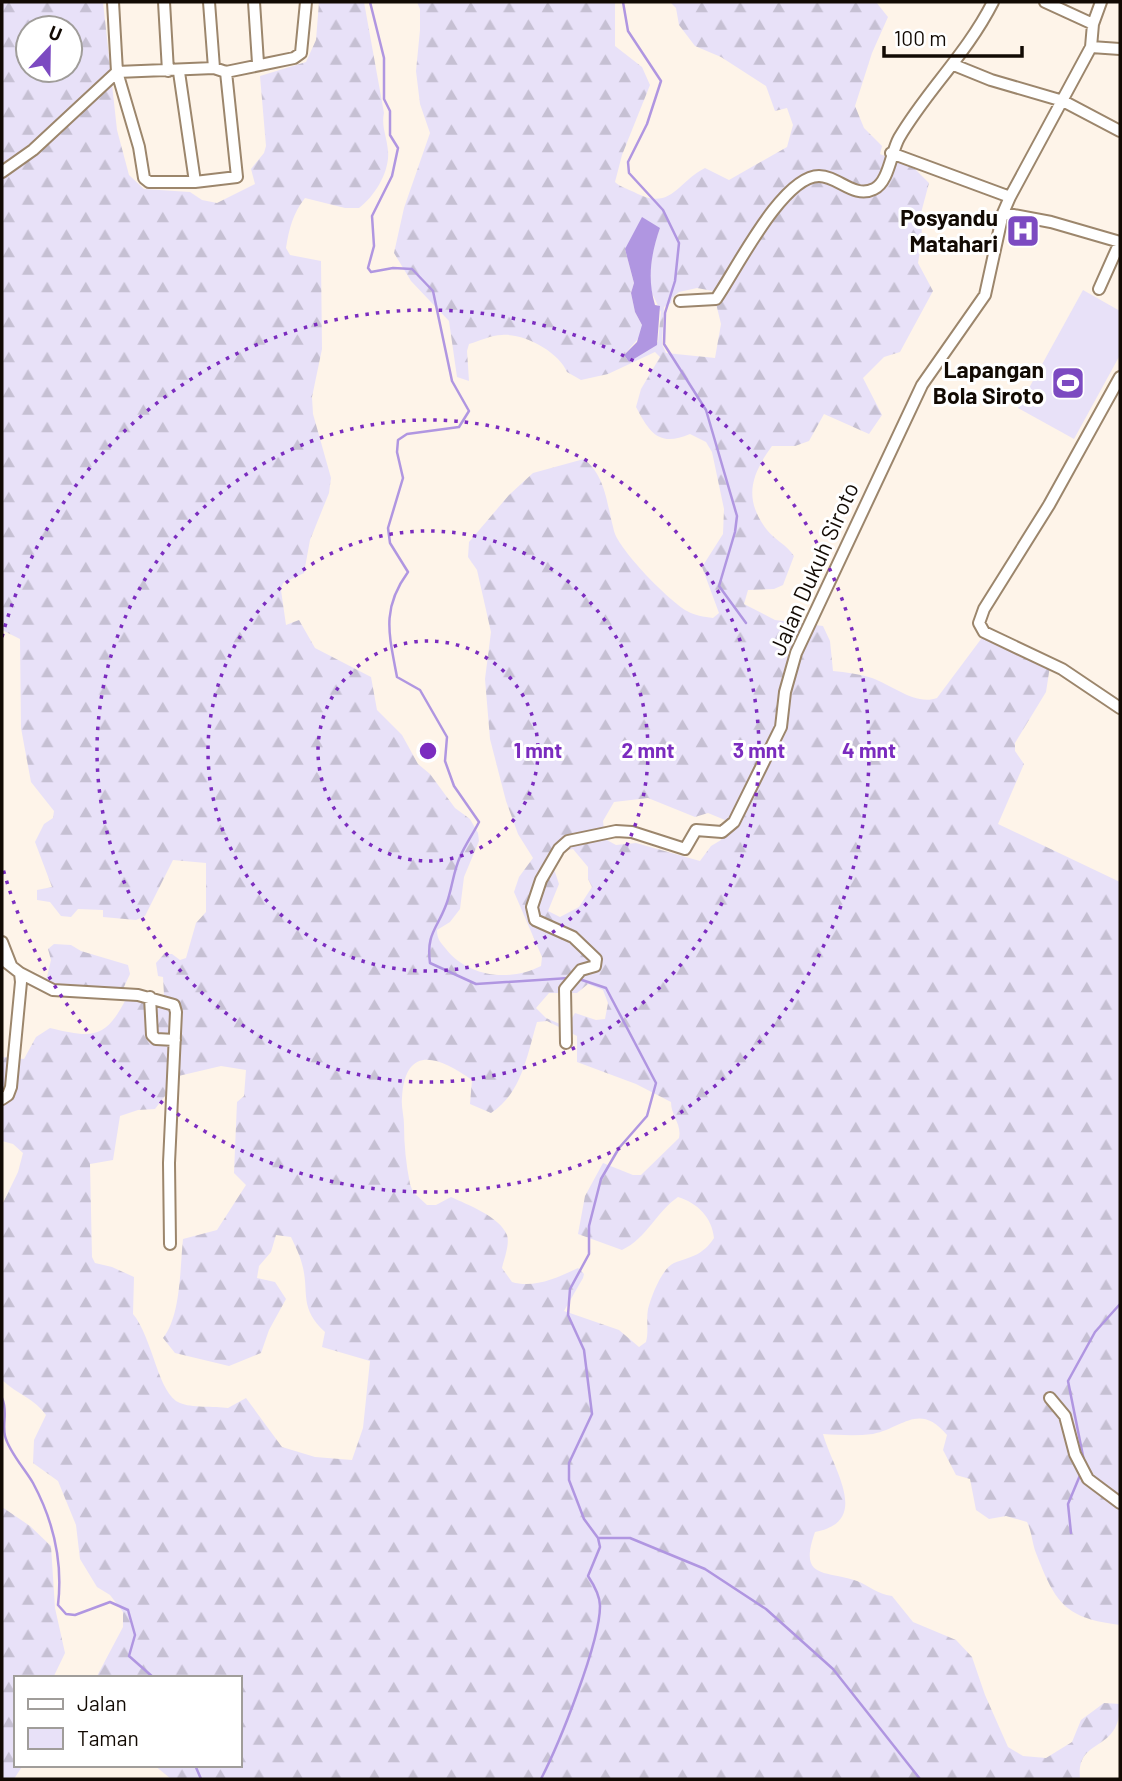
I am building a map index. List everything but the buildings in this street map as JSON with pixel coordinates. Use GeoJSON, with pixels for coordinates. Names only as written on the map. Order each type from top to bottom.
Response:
{"type":"FeatureCollection","features":[{"type":"Feature","properties":{"kind":"street"},"geometry":{"type":"LineString","coordinates":[[113,2],[117,72],[136,136],[144,178],[152,184],[237,177],[226,72]]}},
{"type":"Feature","properties":{"kind":"street"},"geometry":{"type":"LineString","coordinates":[[164,2],[173,71],[195,182]]}},
{"type":"Feature","properties":{"kind":"street"},"geometry":{"type":"LineString","coordinates":[[209,2],[214,68]]}},
{"type":"Feature","properties":{"kind":"street"},"geometry":{"type":"LineString","coordinates":[[254,2],[258,63]]}},
{"type":"Feature","properties":{"kind":"street"},"geometry":{"type":"LineString","coordinates":[[2,172],[33,150],[117,72],[214,68],[226,72],[258,63],[295,58],[301,53],[306,2]]}},
{"type":"Feature","properties":{"kind":"street"},"geometry":{"type":"LineString","coordinates":[[680,301],[716,299],[755,234],[806,178],[821,176],[860,192],[875,189],[884,180],[891,153],[899,137],[954,65],[993,2]]}},
{"type":"Feature","properties":{"kind":"street"},"geometry":{"type":"LineString","coordinates":[[1045,2],[1093,24]]}},
{"type":"Feature","properties":{"kind":"street","name":"Jalan Dukuh Siroto"},"geometry":{"type":"LineString","coordinates":[[566,1043],[565,989],[580,970],[595,966],[596,959],[573,937],[546,926],[534,916],[532,907],[547,867],[568,841],[616,831],[632,832],[685,849],[696,830],[710,828],[722,832],[733,822],[781,727],[785,692],[796,653],[922,385],[985,295],[1003,213],[1091,47],[1093,24],[1101,2]]}},
{"type":"Feature","properties":{"kind":"street"},"geometry":{"type":"LineString","coordinates":[[1091,47],[1120,49]]}},
{"type":"Feature","properties":{"kind":"street"},"geometry":{"type":"LineString","coordinates":[[954,65],[991,80],[1063,102],[1120,131]]}},
{"type":"Feature","properties":{"kind":"street"},"geometry":{"type":"LineString","coordinates":[[891,153],[1010,197]]}},
{"type":"Feature","properties":{"kind":"street"},"geometry":{"type":"LineString","coordinates":[[1003,213],[1051,222],[1120,242],[1099,289]]}},
{"type":"Feature","properties":{"kind":"street"},"geometry":{"type":"LineString","coordinates":[[1120,377],[979,623],[984,632],[1062,669],[1120,708]]}},
{"type":"Feature","properties":{"kind":"street"},"geometry":{"type":"LineString","coordinates":[[2,942],[6,962],[20,973],[52,990],[150,997],[174,1005],[175,1040],[169,1163],[170,1244]]}},
{"type":"Feature","properties":{"kind":"street"},"geometry":{"type":"LineString","coordinates":[[2,1099],[8,1095],[11,1087],[20,973]]}},
{"type":"Feature","properties":{"kind":"street"},"geometry":{"type":"LineString","coordinates":[[150,997],[152,1035],[156,1039],[175,1040]]}},
{"type":"Feature","properties":{"kind":"street"},"geometry":{"type":"LineString","coordinates":[[1049,1398],[1065,1416],[1080,1466],[1088,1479],[1120,1503]]}},
{"type":"Feature","properties":{"kind":"green space"},"geometry":{"type":"Polygon","coordinates":[[[2,2],[103,2],[117,130],[129,175],[144,189],[190,192],[202,200],[217,203],[255,184],[251,169],[264,153],[266,146],[260,76],[306,62],[316,40],[319,2],[364,2],[384,113],[387,167],[376,190],[359,208],[345,208],[305,198],[292,221],[286,248],[290,255],[321,261],[322,349],[312,397],[313,414],[331,478],[329,493],[310,540],[304,573],[283,583],[281,590],[286,625],[299,620],[315,648],[371,677],[377,710],[402,735],[418,764],[430,774],[455,808],[470,819],[478,833],[479,841],[464,877],[460,909],[450,922],[437,930],[438,936],[455,958],[466,966],[490,974],[503,975],[541,966],[542,957],[514,892],[519,877],[533,858],[518,834],[506,801],[490,739],[485,679],[491,632],[477,570],[468,557],[469,542],[509,495],[533,473],[584,459],[601,482],[614,531],[625,550],[657,586],[679,605],[693,614],[713,618],[719,613],[702,567],[723,534],[724,509],[712,452],[706,442],[690,434],[671,439],[657,436],[636,407],[641,389],[660,357],[655,352],[608,374],[581,380],[567,372],[557,357],[540,345],[520,337],[498,335],[469,344],[469,381],[457,377],[449,321],[411,281],[394,253],[404,208],[430,133],[420,104],[416,71],[420,30],[420,9],[417,2],[615,2],[615,46],[642,67],[650,85],[622,155],[615,182],[646,197],[657,199],[672,193],[705,168],[729,180],[787,147],[793,125],[787,108],[775,111],[766,86],[721,57],[695,46],[679,25],[676,8],[670,2],[876,2],[888,17],[872,53],[855,106],[864,128],[882,146],[880,154],[915,169],[929,183],[921,213],[922,239],[918,263],[933,291],[900,352],[884,357],[863,378],[882,415],[869,434],[824,414],[809,441],[795,446],[772,446],[765,457],[753,487],[755,508],[767,530],[794,556],[783,585],[774,589],[748,590],[744,604],[775,620],[823,626],[830,641],[833,671],[872,678],[904,694],[921,699],[937,698],[990,627],[1050,666],[1046,692],[1015,743],[1015,751],[1024,764],[998,824],[1120,882],[1120,1625],[1087,1618],[1065,1606],[1043,1571],[1027,1522],[1006,1516],[989,1519],[976,1510],[970,1479],[956,1475],[943,1450],[947,1435],[928,1420],[911,1420],[873,1434],[823,1434],[840,1478],[845,1506],[842,1517],[832,1526],[815,1532],[810,1558],[812,1566],[818,1570],[857,1581],[892,1596],[913,1622],[956,1640],[972,1657],[1008,1747],[1023,1756],[1046,1758],[1072,1742],[1081,1720],[1104,1703],[1120,1704],[1113,1731],[1085,1756],[1080,1779],[171,1779],[156,1767],[242,1767],[242,1676],[97,1676],[123,1627],[123,1612],[110,1595],[97,1587],[80,1559],[76,1525],[58,1481],[33,1463],[34,1440],[46,1415],[37,1405],[2,1380],[2,1205],[18,1172],[23,1153],[13,1144],[2,1141],[2,1057],[24,1059],[36,1037],[50,1028],[96,1033],[111,1022],[126,999],[164,995],[163,977],[158,976],[156,963],[164,954],[172,954],[180,960],[186,958],[196,923],[206,912],[206,863],[173,860],[145,916],[136,920],[103,917],[103,910],[78,909],[71,917],[61,916],[50,902],[37,900],[37,890],[52,887],[35,842],[44,824],[53,818],[54,811],[31,782],[21,728],[20,639],[2,630],[2,2]],[[660,228],[625,249],[634,283],[631,293],[635,312],[642,325],[642,334],[624,355],[629,362],[658,342],[661,312],[651,291],[650,273],[653,247],[660,228]],[[697,288],[679,292],[672,298],[671,303],[664,307],[662,344],[666,353],[715,358],[721,324],[713,291],[697,288]],[[648,798],[614,802],[603,821],[605,839],[616,845],[636,843],[700,861],[711,846],[721,840],[725,820],[708,813],[695,817],[648,798]],[[573,849],[564,851],[553,866],[559,884],[548,911],[560,917],[579,907],[592,887],[588,879],[588,867],[573,849]],[[588,984],[577,993],[549,993],[536,1008],[546,1018],[560,1024],[572,1018],[575,1013],[596,1020],[605,1019],[608,1003],[603,990],[588,984]],[[547,1021],[537,1022],[517,1084],[510,1095],[491,1113],[470,1104],[472,1080],[448,1065],[426,1060],[417,1062],[410,1069],[405,1080],[402,1101],[410,1184],[413,1192],[427,1205],[436,1205],[451,1197],[497,1222],[508,1239],[502,1268],[512,1282],[538,1283],[578,1268],[584,1274],[583,1278],[564,1311],[619,1330],[639,1347],[646,1342],[648,1309],[661,1277],[674,1263],[705,1249],[714,1238],[713,1231],[698,1207],[678,1197],[638,1239],[622,1250],[578,1234],[585,1196],[603,1163],[633,1175],[641,1175],[679,1138],[679,1128],[671,1102],[636,1084],[577,1062],[577,1036],[547,1021]],[[221,1066],[170,1078],[165,1096],[155,1109],[138,1110],[120,1116],[113,1160],[90,1164],[92,1257],[95,1263],[134,1277],[133,1314],[140,1324],[161,1378],[172,1398],[190,1406],[228,1408],[246,1398],[282,1447],[315,1457],[352,1460],[363,1428],[370,1361],[322,1347],[325,1332],[308,1307],[302,1264],[291,1237],[276,1235],[271,1252],[259,1266],[257,1278],[275,1282],[286,1299],[269,1330],[261,1353],[229,1366],[175,1353],[163,1338],[169,1329],[176,1304],[183,1239],[217,1230],[246,1185],[234,1173],[237,1102],[244,1096],[246,1070],[221,1066]]]}},
{"type":"Feature","properties":{"kind":"green space","name":"Lapangan Bola Siroto"},"geometry":{"type":"Polygon","coordinates":[[[1083,290],[1120,311],[1120,355],[1074,439],[1018,408],[1083,290]]]}},
{"type":"Feature","properties":{"kind":"green space"},"geometry":{"type":"Polygon","coordinates":[[[54,944],[71,945],[81,951],[128,965],[130,974],[123,989],[76,987],[46,981],[51,960],[48,949],[54,944]]]}},
{"type":"Feature","properties":{"kind":"green space"},"geometry":{"type":"Polygon","coordinates":[[[2,1507],[30,1526],[51,1546],[55,1608],[65,1653],[54,1676],[14,1676],[14,1767],[22,1767],[14,1779],[2,1779],[2,1507]]]}},
{"type":"Feature","properties":{"kind":"shaded area"},"geometry":{"type":"Polygon","coordinates":[[[642,217],[660,228],[652,257],[651,276],[655,305],[660,306],[657,345],[629,362],[624,355],[637,342],[642,325],[635,312],[631,293],[634,283],[625,249],[642,217]]]}},
{"type":"Feature","properties":{"kind":"waterway"},"geometry":{"type":"LineString","coordinates":[[370,2],[384,58],[384,99],[390,111],[390,135],[398,148],[392,176],[372,216],[374,246],[368,268],[371,272],[393,268],[412,269],[433,291],[452,381],[469,411],[459,427],[407,434],[398,440],[397,452],[403,478],[388,528],[390,543],[408,572],[394,598],[389,622],[397,677],[420,690],[447,737],[445,761],[454,786],[479,822],[460,857],[446,905],[431,938],[430,963],[476,984],[569,978]]}},
{"type":"Feature","properties":{"kind":"waterway"},"geometry":{"type":"LineString","coordinates":[[623,2],[628,31],[661,81],[647,124],[628,162],[629,173],[663,210],[679,243],[675,281],[665,313],[664,344],[706,410],[737,516],[719,586],[746,623]]}},
{"type":"Feature","properties":{"kind":"waterway"},"geometry":{"type":"LineString","coordinates":[[541,1779],[568,1719],[586,1668],[600,1606],[598,1594],[588,1576],[600,1547],[598,1538],[584,1519],[569,1480],[569,1463],[592,1414],[584,1350],[568,1315],[570,1289],[589,1254],[589,1226],[601,1179],[619,1148],[647,1116],[656,1083],[606,988],[579,979]]}},
{"type":"Feature","properties":{"kind":"waterway"},"geometry":{"type":"LineString","coordinates":[[1084,1461],[1068,1381],[1095,1332],[1120,1304]]}},
{"type":"Feature","properties":{"kind":"waterway"},"geometry":{"type":"LineString","coordinates":[[2,1398],[7,1442],[33,1483],[51,1527],[58,1558],[58,1605],[66,1614],[75,1615],[110,1602],[128,1610],[135,1635],[129,1656],[152,1676]]}},
{"type":"Feature","properties":{"kind":"waterway"},"geometry":{"type":"LineString","coordinates":[[1071,1533],[1068,1504],[1081,1473]]}},
{"type":"Feature","properties":{"kind":"waterway"},"geometry":{"type":"LineString","coordinates":[[598,1538],[630,1538],[705,1569],[766,1609],[833,1669],[920,1779]]}},
{"type":"Feature","properties":{"kind":"waterway"},"geometry":{"type":"LineString","coordinates":[[196,1767],[201,1779]]}},
{"type":"Feature","properties":{"kind":"place","name":"Posyandu Matahari"},"geometry":{"type":"Point","coordinates":[1023,231]}},
{"type":"Feature","properties":{"kind":"place","name":"Lapangan Bola Siroto"},"geometry":{"type":"Point","coordinates":[1068,383]}}]}
